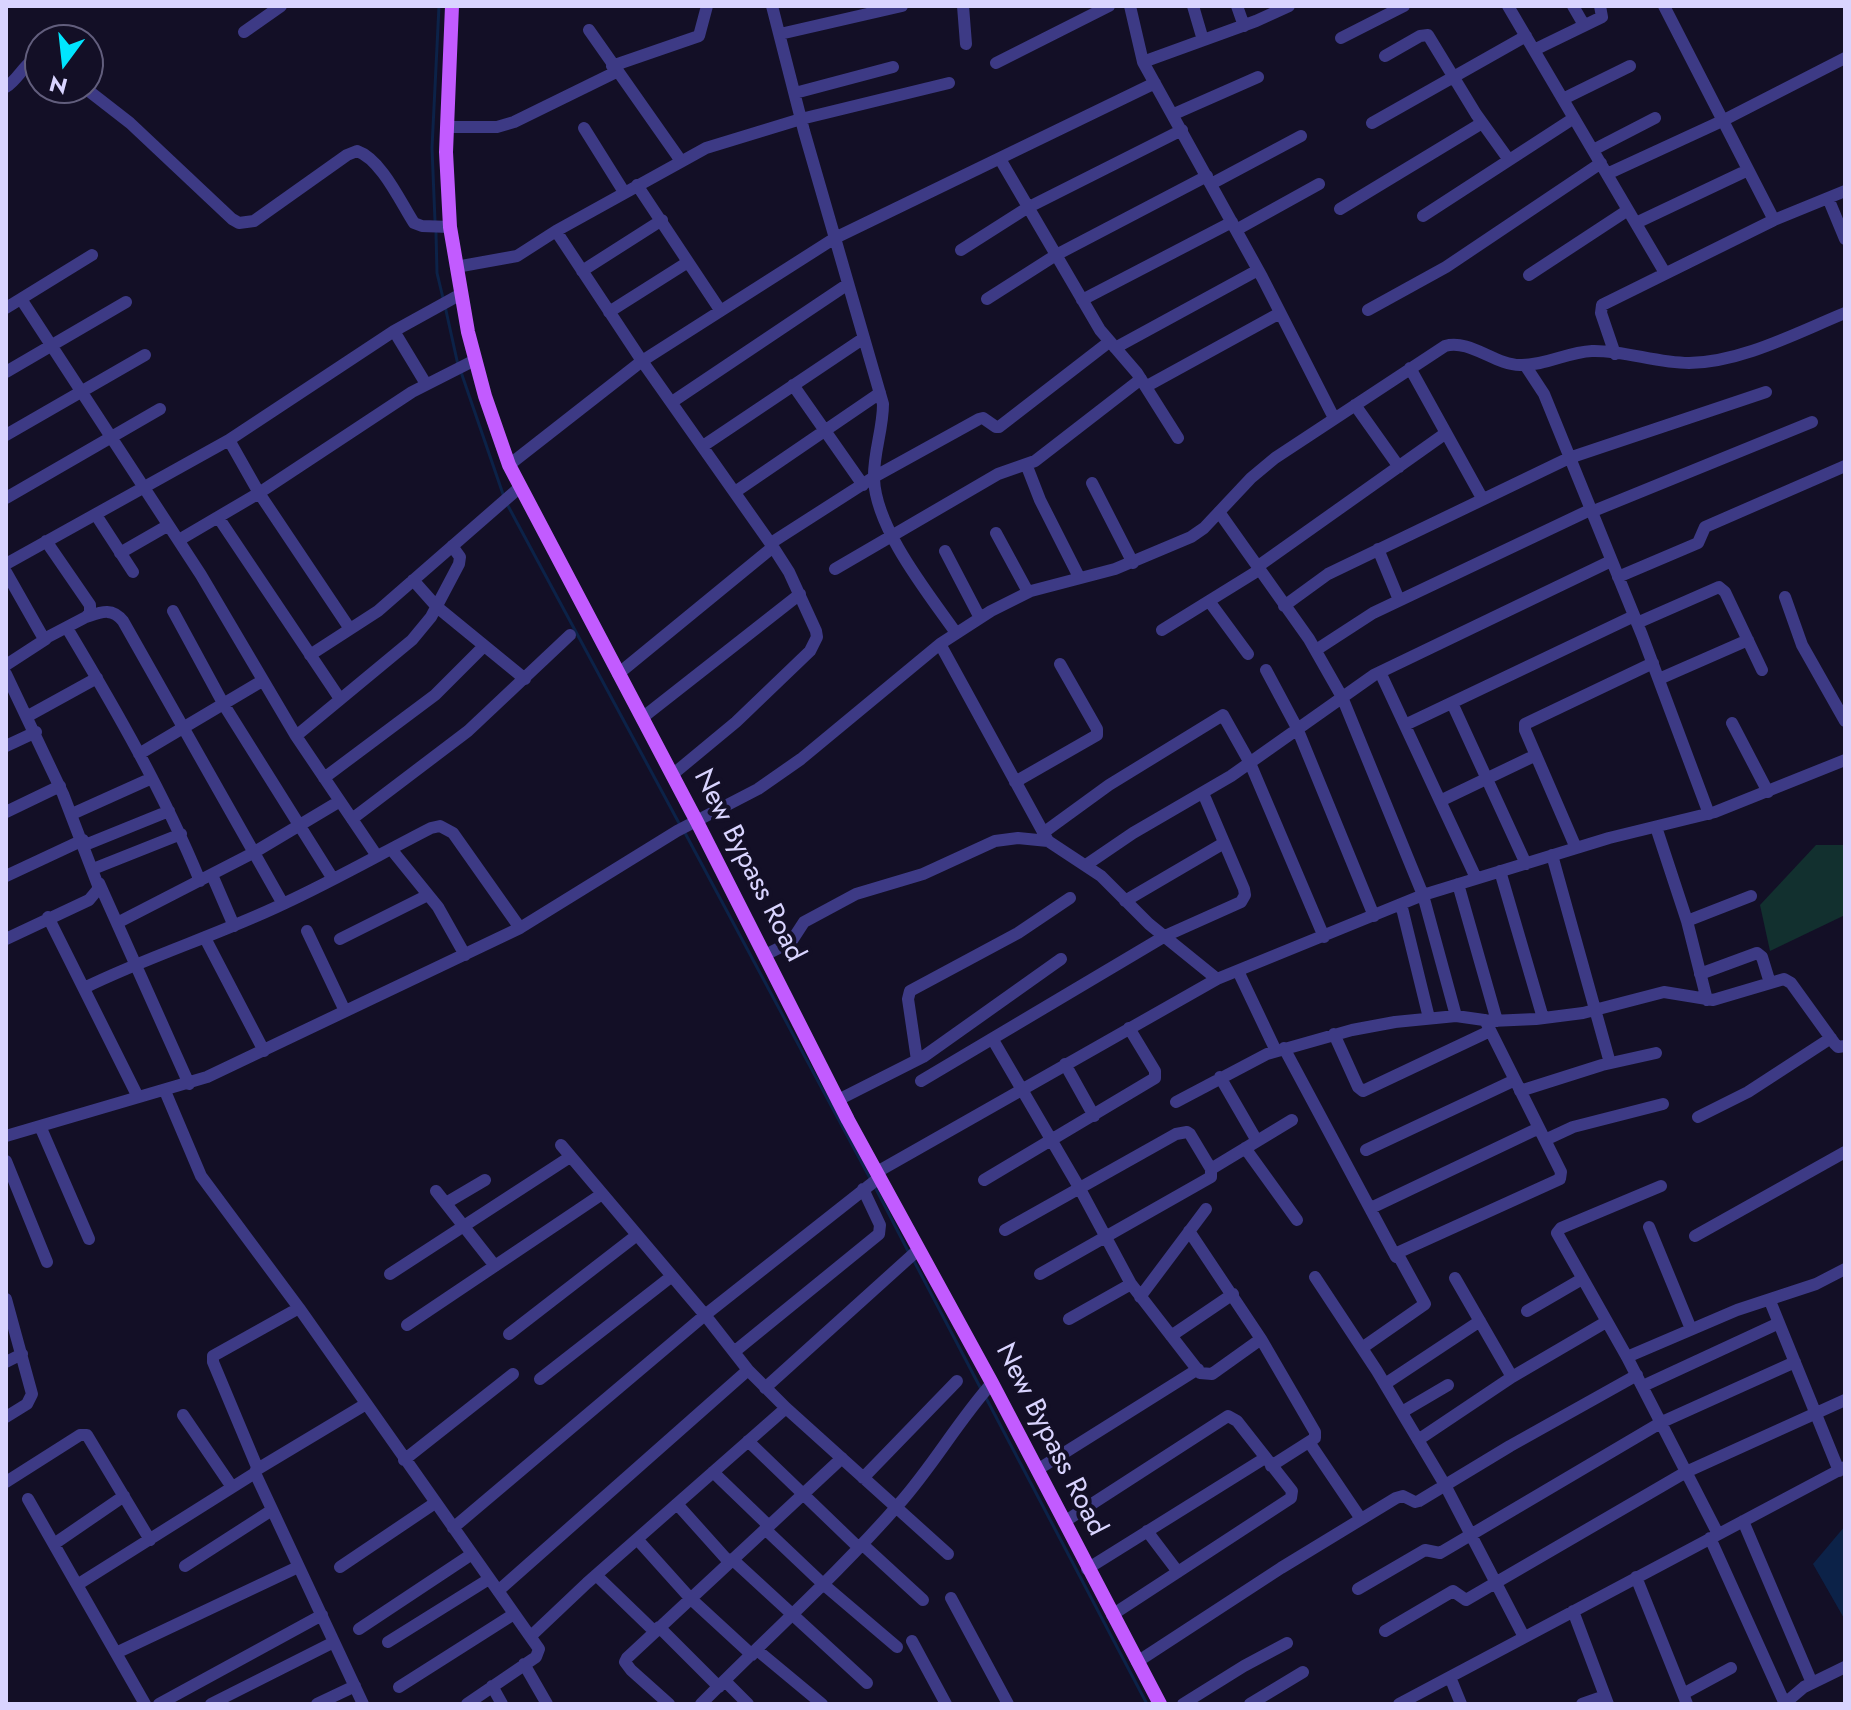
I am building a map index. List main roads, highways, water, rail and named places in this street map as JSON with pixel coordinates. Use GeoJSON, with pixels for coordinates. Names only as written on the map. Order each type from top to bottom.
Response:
{"type":"FeatureCollection","features":[{"type":"Feature","properties":{"kind":"main road","name":"New Bypass Road"},"geometry":{"type":"LineString","coordinates":[[452,6],[447,127],[450,227],[456,267],[449,300],[467,363],[509,465],[511,494],[642,718],[672,775],[686,825],[765,955],[838,1100],[872,1180],[985,1391],[1037,1470],[1160,1704]]}},
{"type":"Feature","properties":{"kind":"water"},"geometry":{"type":"Polygon","coordinates":[[[1845,1526],[1845,1620],[1813,1564],[1845,1526]]]}},
{"type":"Feature","properties":{"kind":"waterway"},"geometry":{"type":"LineString","coordinates":[[435,221],[432,148],[439,6]]}},
{"type":"Feature","properties":{"kind":"waterway"},"geometry":{"type":"LineString","coordinates":[[436,233],[437,273],[443,298]]}},
{"type":"Feature","properties":{"kind":"waterway"},"geometry":{"type":"LineString","coordinates":[[445,306],[458,365]]}},
{"type":"Feature","properties":{"kind":"waterway"},"geometry":{"type":"LineString","coordinates":[[461,372],[504,497]]}},
{"type":"Feature","properties":{"kind":"waterway"},"geometry":{"type":"LineString","coordinates":[[507,504],[680,825]]}},
{"type":"Feature","properties":{"kind":"waterway"},"geometry":{"type":"LineString","coordinates":[[684,831],[871,1180]]}},
{"type":"Feature","properties":{"kind":"waterway"},"geometry":{"type":"LineString","coordinates":[[875,1187],[908,1251]]}},
{"type":"Feature","properties":{"kind":"waterway"},"geometry":{"type":"LineString","coordinates":[[914,1261],[981,1389]]}},
{"type":"Feature","properties":{"kind":"waterway"},"geometry":{"type":"LineString","coordinates":[[985,1396],[1147,1704]]}}]}
